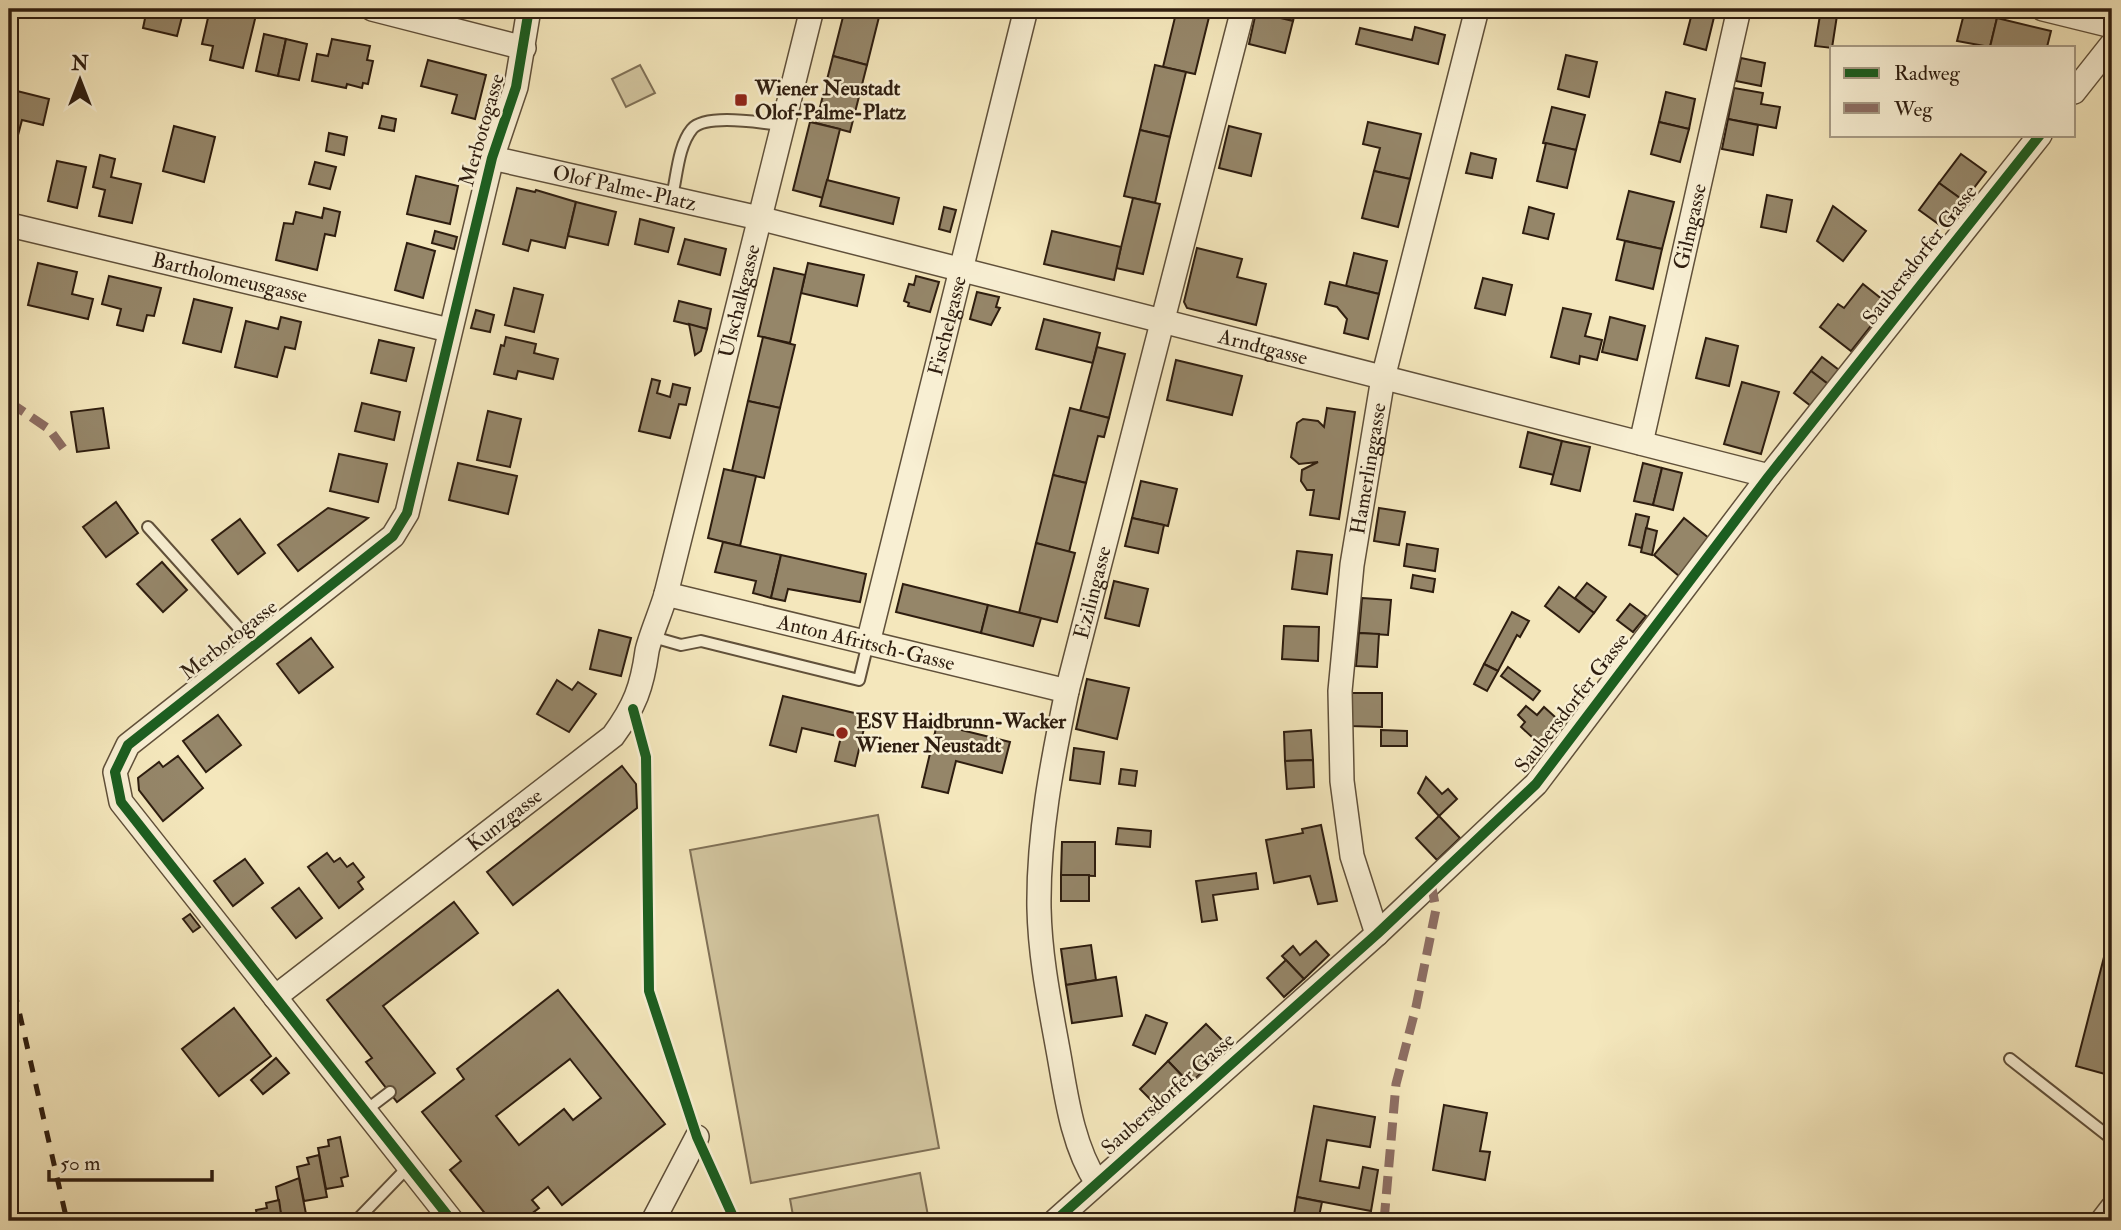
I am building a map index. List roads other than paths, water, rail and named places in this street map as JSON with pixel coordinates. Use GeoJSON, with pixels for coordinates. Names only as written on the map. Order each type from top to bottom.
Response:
{"type":"FeatureCollection","features":[{"type":"Feature","properties":{"kind":"street"},"geometry":{"type":"LineString","coordinates":[[372,9],[524,48]]}},
{"type":"Feature","properties":{"kind":"street","name":"Merbotogasse"},"geometry":{"type":"LineString","coordinates":[[452,1221],[121,802],[115,772],[128,745],[393,536],[407,513],[492,158],[516,87],[529,9]]}},
{"type":"Feature","properties":{"kind":"street","name":"Ulschalkgasse"},"geometry":{"type":"LineString","coordinates":[[666,594],[812,9]]}},
{"type":"Feature","properties":{"kind":"street","name":"Fischelgasse"},"geometry":{"type":"LineString","coordinates":[[868,643],[1026,9]]}},
{"type":"Feature","properties":{"kind":"street","name":"Ezilingasse"},"geometry":{"type":"LineString","coordinates":[[1097,1183],[1084,1163],[1065,1089],[1043,967],[1039,908],[1042,838],[1048,787],[1067,691],[1242,9]]}},
{"type":"Feature","properties":{"kind":"street","name":"Hamerlinggasse"},"geometry":{"type":"LineString","coordinates":[[1377,934],[1352,856],[1342,781],[1340,691],[1352,565],[1384,377],[1477,9]]}},
{"type":"Feature","properties":{"kind":"street","name":"Gilmgasse"},"geometry":{"type":"LineString","coordinates":[[1641,443],[1739,9]]}},
{"type":"Feature","properties":{"kind":"street"},"geometry":{"type":"LineString","coordinates":[[2043,9],[2112,26]]}},
{"type":"Feature","properties":{"kind":"street"},"geometry":{"type":"LineString","coordinates":[[2076,89],[2112,44]]}},
{"type":"Feature","properties":{"kind":"street","name":"Saubersdorfer Gasse"},"geometry":{"type":"LineString","coordinates":[[1055,1221],[1377,934],[1536,784],[1769,476],[2039,136]]}},
{"type":"Feature","properties":{"kind":"street","name":"Olof Palme-Platz"},"geometry":{"type":"LineString","coordinates":[[492,158],[760,218]]}},
{"type":"Feature","properties":{"kind":"street","name":"Arndtgasse"},"geometry":{"type":"LineString","coordinates":[[760,218],[1769,476]]}},
{"type":"Feature","properties":{"kind":"street","name":"Bartholomeusgasse"},"geometry":{"type":"LineString","coordinates":[[10,225],[449,330]]}},
{"type":"Feature","properties":{"kind":"street","name":"Kunzgasse"},"geometry":{"type":"LineString","coordinates":[[275,997],[613,736],[633,709],[647,661],[647,649],[666,594]]}},
{"type":"Feature","properties":{"kind":"street","name":"Anton Afritsch-Gasse"},"geometry":{"type":"LineString","coordinates":[[666,594],[1067,691]]}},
{"type":"Feature","properties":{"kind":"street"},"geometry":{"type":"LineString","coordinates":[[653,1221],[697,1137]]}},
{"type":"Feature","properties":{"kind":"street"},"geometry":{"type":"LineString","coordinates":[[2102,1221],[2112,1208]]}},
{"type":"Feature","properties":{"kind":"lane"},"geometry":{"type":"LineString","coordinates":[[672,197],[685,142],[694,127],[720,121],[782,125]]}},
{"type":"Feature","properties":{"kind":"lane"},"geometry":{"type":"LineString","coordinates":[[148,527],[254,645]]}},
{"type":"Feature","properties":{"kind":"lane"},"geometry":{"type":"LineString","coordinates":[[653,637],[681,645],[701,641],[859,680],[868,643]]}},
{"type":"Feature","properties":{"kind":"lane"},"geometry":{"type":"LineString","coordinates":[[2010,1059],[2112,1139]]}},
{"type":"Feature","properties":{"kind":"lane"},"geometry":{"type":"LineString","coordinates":[[365,1111],[390,1092]]}},
{"type":"Feature","properties":{"kind":"lane"},"geometry":{"type":"LineString","coordinates":[[356,1221],[409,1166]]}},
{"type":"Feature","properties":{"kind":"railway"},"geometry":{"type":"LineString","coordinates":[[9,967],[67,1221]]}},
{"type":"Feature","properties":{"kind":"place","name":"Wiener Neustadt Olof-Palme-Platz"},"geometry":{"type":"Point","coordinates":[741,100]}},
{"type":"Feature","properties":{"kind":"place","name":"ESV Haidbrunn-Wacker Wiener Neustadt"},"geometry":{"type":"Point","coordinates":[842,733]}}]}
